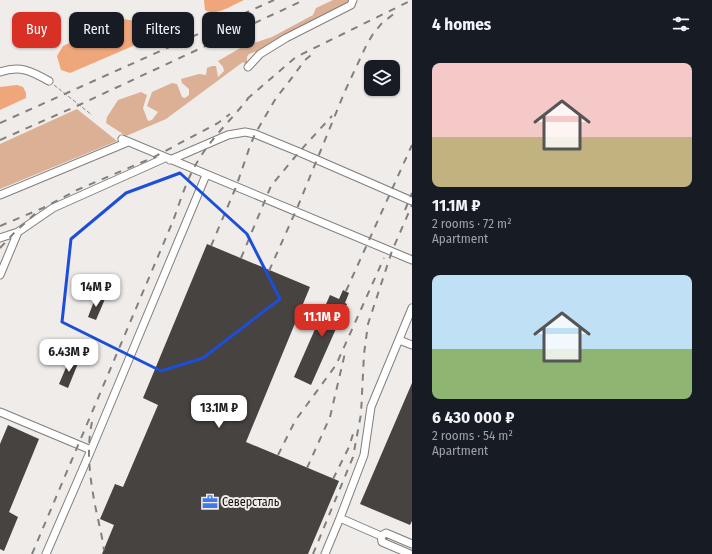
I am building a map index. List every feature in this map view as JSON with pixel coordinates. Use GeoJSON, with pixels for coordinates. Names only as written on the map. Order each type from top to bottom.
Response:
{"type":"FeatureCollection","features":[{"type":"Feature","properties":{"kind":"lane"},"geometry":{"type":"LineString","coordinates":[[248,67],[260,54],[286,38],[351,5],[353,0]]}},
{"type":"Feature","properties":{"kind":"lane"},"geometry":{"type":"LineString","coordinates":[[0,72],[27,69],[49,81]]}},
{"type":"Feature","properties":{"kind":"lane"},"geometry":{"type":"LineString","coordinates":[[0,238],[18,232],[53,208],[167,159],[228,135],[245,132],[255,134],[299,152],[412,201]]}},
{"type":"Feature","properties":{"kind":"lane"},"geometry":{"type":"LineString","coordinates":[[0,195],[125,140],[167,159],[412,260]]}},
{"type":"Feature","properties":{"kind":"lane"},"geometry":{"type":"LineString","coordinates":[[46,554],[206,175]]}},
{"type":"Feature","properties":{"kind":"lane"},"geometry":{"type":"LineString","coordinates":[[0,275],[18,232]]}},
{"type":"Feature","properties":{"kind":"lane"},"geometry":{"type":"LineString","coordinates":[[324,554],[340,518],[364,455],[371,407],[412,308]]}},
{"type":"Feature","properties":{"kind":"lane"},"geometry":{"type":"LineString","coordinates":[[399,340],[412,345]]}},
{"type":"Feature","properties":{"kind":"lane"},"geometry":{"type":"LineString","coordinates":[[0,412],[91,450]]}},
{"type":"Feature","properties":{"kind":"lane"},"geometry":{"type":"LineString","coordinates":[[340,518],[381,536]]}},
{"type":"Feature","properties":{"kind":"lane"},"geometry":{"type":"LineString","coordinates":[[381,536],[386,533],[412,544]]}},
{"type":"Feature","properties":{"kind":"lane"},"geometry":{"type":"LineString","coordinates":[[381,536],[382,542],[410,554]]}},
{"type":"Feature","properties":{"kind":"path"},"geometry":{"type":"LineString","coordinates":[[49,81],[64,95],[92,115]]}},
{"type":"Feature","properties":{"kind":"highlighted area"},"geometry":{"type":"Polygon","coordinates":[[[180,173],[247,234],[280,299],[203,358],[161,371],[62,322],[71,239],[126,193],[180,173]]]}},
{"type":"Feature","properties":{"kind":"shaded area"},"geometry":{"type":"Polygon","coordinates":[[[204,0],[244,0],[224,10],[210,12],[205,10],[204,0]]]}},
{"type":"Feature","properties":{"kind":"shaded area"},"geometry":{"type":"Polygon","coordinates":[[[333,0],[352,0],[351,2],[266,48],[249,54],[247,57],[247,65],[243,62],[166,119],[126,136],[106,123],[107,117],[118,100],[141,92],[147,95],[143,108],[148,121],[152,120],[158,112],[147,106],[152,92],[172,83],[177,84],[182,97],[185,98],[189,95],[189,89],[182,83],[181,79],[199,74],[206,75],[207,68],[212,66],[216,66],[218,77],[224,71],[223,67],[218,61],[240,48],[255,48],[255,43],[272,37],[313,15],[316,8],[333,0]]]}},
{"type":"Feature","properties":{"kind":"shaded area"},"geometry":{"type":"Polygon","coordinates":[[[124,19],[132,20],[132,46],[70,73],[61,70],[57,56],[63,46],[69,43],[69,48],[124,48],[124,19]]]}},
{"type":"Feature","properties":{"kind":"shaded area"},"geometry":{"type":"Polygon","coordinates":[[[17,85],[23,87],[26,93],[26,98],[0,110],[0,87],[17,85]]]}},
{"type":"Feature","properties":{"kind":"shaded area"},"geometry":{"type":"Polygon","coordinates":[[[77,109],[117,141],[0,189],[0,144],[77,109]]]}},
{"type":"Feature","properties":{"kind":"building"},"geometry":{"type":"Polygon","coordinates":[[[207,244],[310,287],[246,442],[339,481],[308,554],[102,554],[114,525],[100,519],[115,484],[123,487],[158,405],[143,398],[207,244]]]}},
{"type":"Feature","properties":{"kind":"building"},"geometry":{"type":"Polygon","coordinates":[[[343,290],[349,293],[345,303],[347,304],[311,385],[294,377],[330,295],[339,299],[343,290]]]}},
{"type":"Feature","properties":{"kind":"building"},"geometry":{"type":"Polygon","coordinates":[[[96,296],[105,299],[96,320],[88,317],[96,296]]]}},
{"type":"Feature","properties":{"kind":"building"},"geometry":{"type":"Polygon","coordinates":[[[70,358],[79,361],[68,388],[59,384],[70,358]]]}},
{"type":"Feature","properties":{"kind":"building"},"geometry":{"type":"Polygon","coordinates":[[[412,383],[412,521],[410,525],[360,504],[412,383]]]}},
{"type":"Feature","properties":{"kind":"building"},"geometry":{"type":"Polygon","coordinates":[[[8,425],[39,439],[9,512],[18,517],[4,551],[0,549],[0,444],[8,425]]]}},
{"type":"Feature","properties":{"kind":"railway"},"geometry":{"type":"LineString","coordinates":[[0,123],[274,0]]}},
{"type":"Feature","properties":{"kind":"railway"},"geometry":{"type":"LineString","coordinates":[[0,140],[79,105],[304,0]]}},
{"type":"Feature","properties":{"kind":"railway"},"geometry":{"type":"LineString","coordinates":[[247,99],[296,57],[412,0]]}},
{"type":"Feature","properties":{"kind":"railway"},"geometry":{"type":"LineString","coordinates":[[269,271],[298,206],[345,91],[366,46],[382,23],[395,13]]}},
{"type":"Feature","properties":{"kind":"railway"},"geometry":{"type":"LineString","coordinates":[[211,246],[236,187],[255,134],[276,98],[305,60],[316,51]]}},
{"type":"Feature","properties":{"kind":"railway"},"geometry":{"type":"LineString","coordinates":[[32,554],[173,221],[192,171],[212,140],[250,96]]}},
{"type":"Feature","properties":{"kind":"railway"},"geometry":{"type":"LineString","coordinates":[[0,226],[43,208],[77,190],[152,158],[218,123],[230,114]]}},
{"type":"Feature","properties":{"kind":"railway"},"geometry":{"type":"LineString","coordinates":[[241,258],[271,186],[299,152],[332,116]]}},
{"type":"Feature","properties":{"kind":"railway"},"geometry":{"type":"LineString","coordinates":[[346,291],[412,145]]}},
{"type":"Feature","properties":{"kind":"railway"},"geometry":{"type":"LineString","coordinates":[[405,210],[412,193]]}},
{"type":"Feature","properties":{"kind":"railway"},"geometry":{"type":"LineString","coordinates":[[313,554],[353,457],[361,414],[364,354],[368,324],[392,251],[412,205]]}},
{"type":"Feature","properties":{"kind":"railway"},"geometry":{"type":"LineString","coordinates":[[0,248],[36,213]]}},
{"type":"Feature","properties":{"kind":"railway"},"geometry":{"type":"LineString","coordinates":[[278,455],[295,421],[336,365],[384,258]]}},
{"type":"Feature","properties":{"kind":"railway"},"geometry":{"type":"LineString","coordinates":[[307,468],[330,417],[345,353]]}},
{"type":"Feature","properties":{"kind":"railway"},"geometry":{"type":"LineString","coordinates":[[92,422],[89,443],[90,474],[104,550]]}},
{"type":"Feature","properties":{"kind":"railway"},"geometry":{"type":"LineString","coordinates":[[333,479],[349,447],[353,434]]}},
{"type":"Feature","properties":{"kind":"place","name":"Северсталь"},"geometry":{"type":"Point","coordinates":[210,502]}}]}
